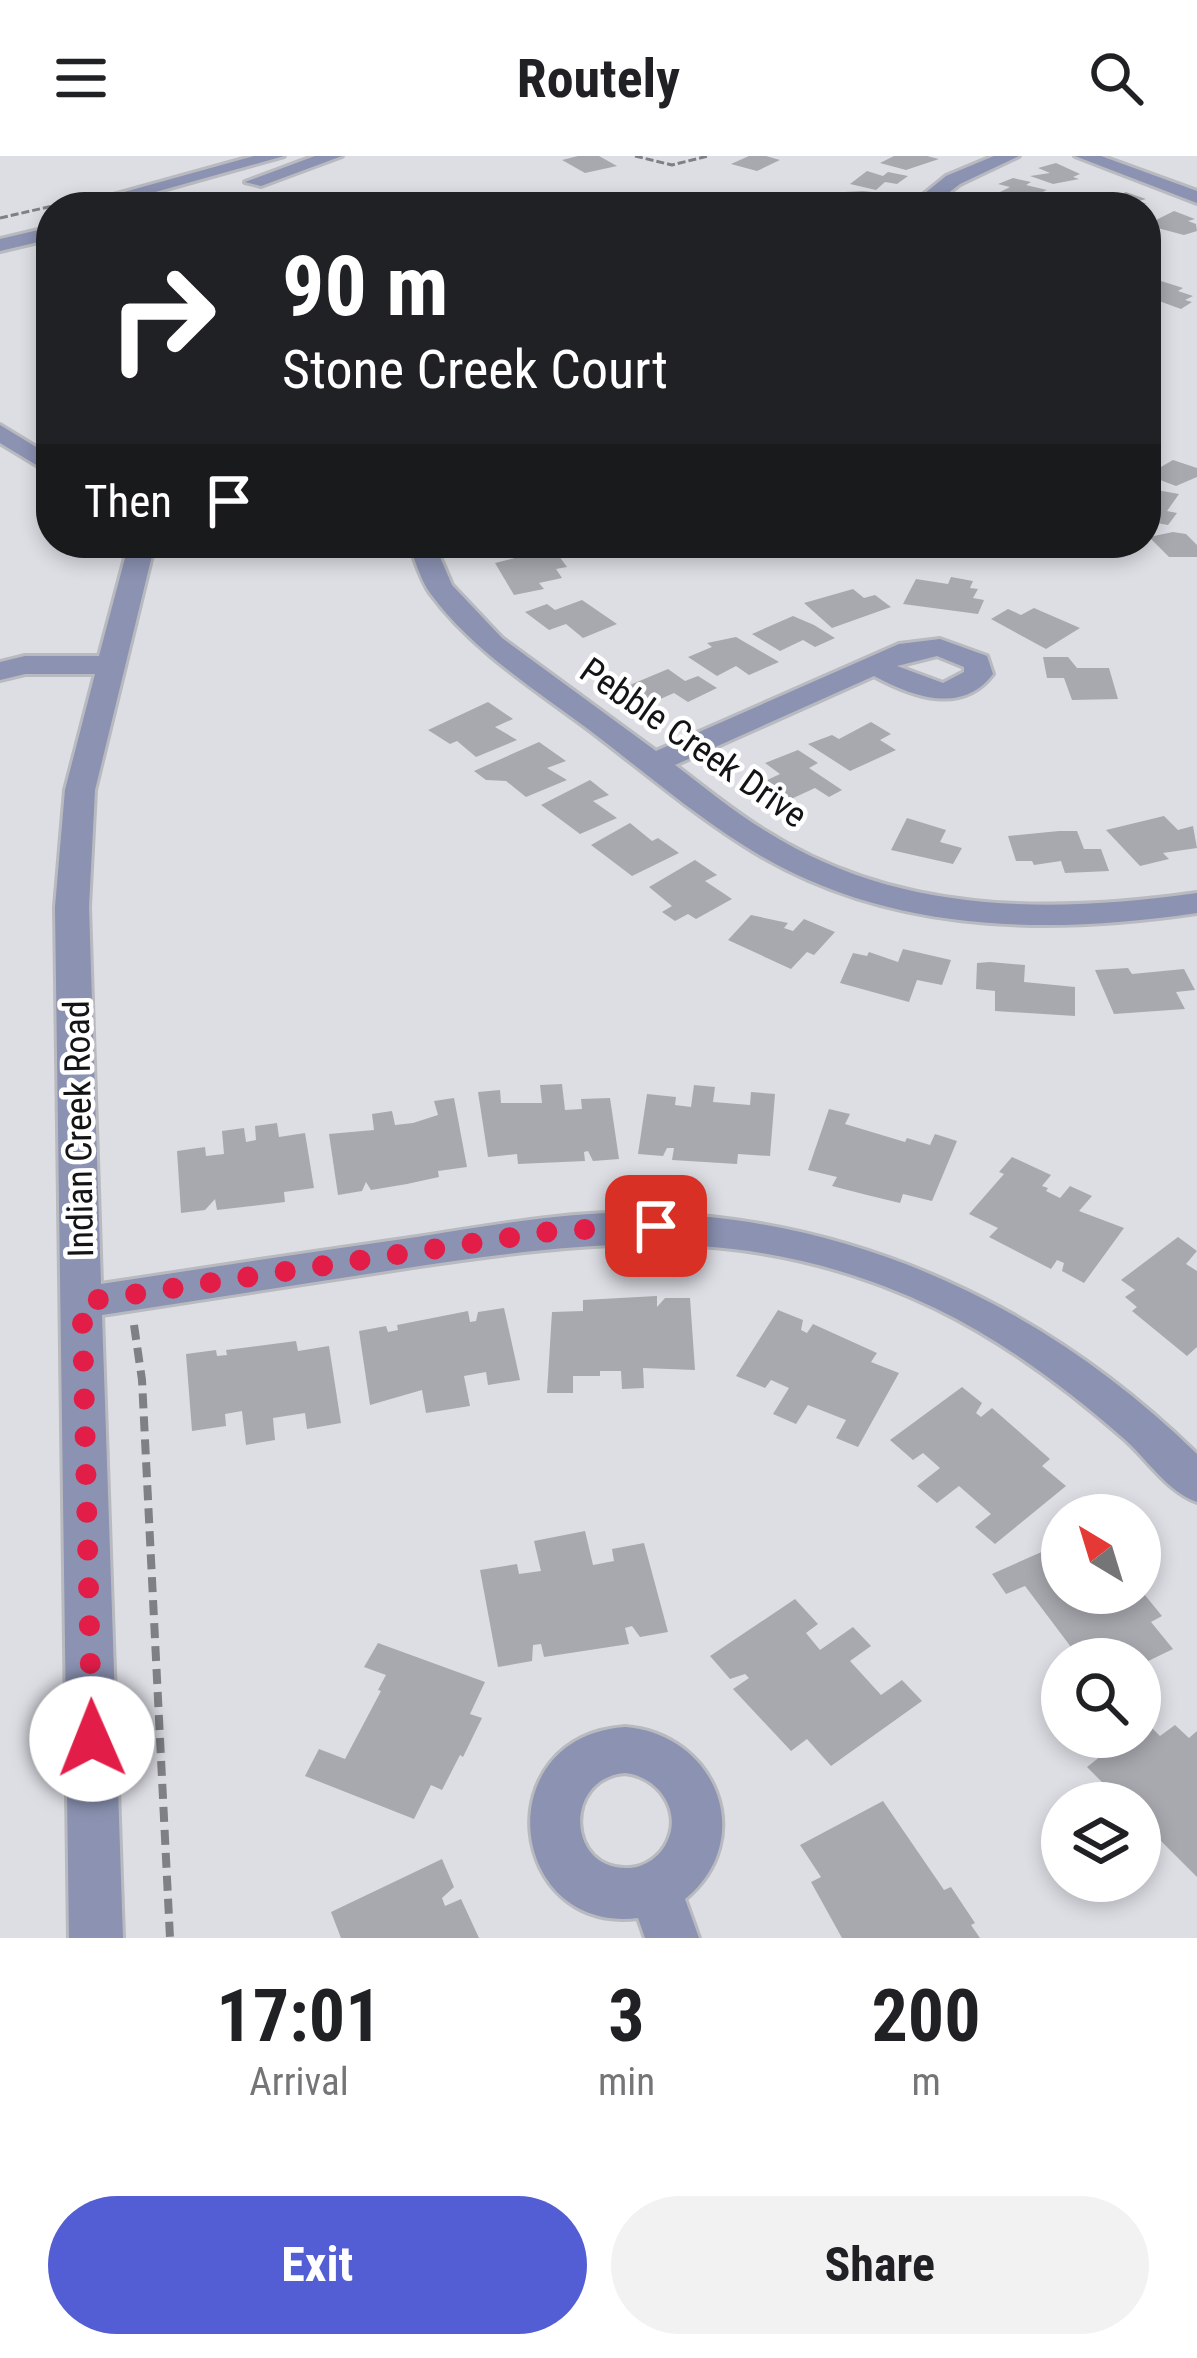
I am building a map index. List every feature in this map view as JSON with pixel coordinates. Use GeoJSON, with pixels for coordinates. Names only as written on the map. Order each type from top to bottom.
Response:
{"type":"FeatureCollection","features":[{"type":"Feature","properties":{"kind":"street"},"geometry":{"type":"LineString","coordinates":[[137,192],[275,156]]}},
{"type":"Feature","properties":{"kind":"street"},"geometry":{"type":"LineString","coordinates":[[209,192],[333,156]]}},
{"type":"Feature","properties":{"kind":"street"},"geometry":{"type":"LineString","coordinates":[[938,192],[953,180],[1010,156]]}},
{"type":"Feature","properties":{"kind":"street"},"geometry":{"type":"LineString","coordinates":[[1084,156],[1197,197]]}},
{"type":"Feature","properties":{"kind":"street"},"geometry":{"type":"LineString","coordinates":[[0,226],[36,218]]}},
{"type":"Feature","properties":{"kind":"street"},"geometry":{"type":"LineString","coordinates":[[0,245],[36,237]]}},
{"type":"Feature","properties":{"kind":"street"},"geometry":{"type":"LineString","coordinates":[[0,432],[36,457]]}},
{"type":"Feature","properties":{"kind":"street"},"geometry":{"type":"LineString","coordinates":[[0,465],[36,461]]}},
{"type":"Feature","properties":{"kind":"street","name":"Indian Creek Road"},"geometry":{"type":"LineString","coordinates":[[96,1938],[72,907],[80,790],[138,558]]}},
{"type":"Feature","properties":{"kind":"street","name":"Pebble Creek Drive"},"geometry":{"type":"LineString","coordinates":[[427,558],[440,588],[471,626],[770,848],[878,893],[1017,918],[1108,918],[1197,903]]}},
{"type":"Feature","properties":{"kind":"street"},"geometry":{"type":"LineString","coordinates":[[9,635],[4,658],[13,668],[108,665]]}},
{"type":"Feature","properties":{"kind":"street"},"geometry":{"type":"LineString","coordinates":[[653,764],[876,666]]}},
{"type":"Feature","properties":{"kind":"street"},"geometry":{"type":"LineString","coordinates":[[82,1302],[554,1231],[656,1226],[759,1237],[881,1268],[1007,1325],[1113,1398],[1197,1483]]}},
{"type":"Feature","properties":{"kind":"street"},"geometry":{"type":"LineString","coordinates":[[654,1887],[672,1938]]}},
{"type":"Feature","properties":{"kind":"path"},"geometry":{"type":"LineString","coordinates":[[635,156],[672,165],[708,156]]}},
{"type":"Feature","properties":{"kind":"path"},"geometry":{"type":"LineString","coordinates":[[136,1314],[170,1938]]}},
{"type":"Feature","properties":{"kind":"building"},"geometry":{"type":"Polygon","coordinates":[[[599,156],[617,166],[585,173],[562,160],[599,156]]]}},
{"type":"Feature","properties":{"kind":"building"},"geometry":{"type":"Polygon","coordinates":[[[749,156],[780,160],[757,171],[731,164],[749,156]]]}},
{"type":"Feature","properties":{"kind":"building"},"geometry":{"type":"Polygon","coordinates":[[[894,156],[939,159],[906,170],[880,163],[894,156]]]}},
{"type":"Feature","properties":{"kind":"building"},"geometry":{"type":"Polygon","coordinates":[[[1056,163],[1080,174],[1073,177],[1079,179],[1053,184],[1030,176],[1050,173],[1038,168],[1056,163]]]}},
{"type":"Feature","properties":{"kind":"building"},"geometry":{"type":"Polygon","coordinates":[[[867,171],[908,176],[897,184],[885,182],[876,190],[850,184],[867,171]]]}},
{"type":"Feature","properties":{"kind":"building"},"geometry":{"type":"Polygon","coordinates":[[[1013,178],[1047,190],[1000,192],[1010,187],[998,184],[1013,178]]]}},
{"type":"Feature","properties":{"kind":"building"},"geometry":{"type":"Polygon","coordinates":[[[1174,211],[1195,219],[1188,221],[1196,224],[1197,231],[1184,235],[1161,229],[1161,218],[1174,211]]]}},
{"type":"Feature","properties":{"kind":"building"},"geometry":{"type":"Polygon","coordinates":[[[1161,281],[1193,296],[1181,309],[1161,302],[1161,281]]]}},
{"type":"Feature","properties":{"kind":"building"},"geometry":{"type":"Polygon","coordinates":[[[1173,460],[1197,468],[1197,477],[1176,486],[1161,480],[1161,467],[1173,460]]]}},
{"type":"Feature","properties":{"kind":"building"},"geometry":{"type":"Polygon","coordinates":[[[1161,491],[1179,494],[1167,511],[1177,513],[1168,525],[1161,524],[1161,491]]]}},
{"type":"Feature","properties":{"kind":"building"},"geometry":{"type":"Polygon","coordinates":[[[1161,534],[1186,534],[1197,545],[1197,557],[1169,557],[1161,549],[1161,534]]]}},
{"type":"Feature","properties":{"kind":"building"},"geometry":{"type":"Polygon","coordinates":[[[560,558],[567,567],[556,569],[562,578],[539,583],[544,589],[514,595],[495,563],[560,558]]]}},
{"type":"Feature","properties":{"kind":"building"},"geometry":{"type":"Polygon","coordinates":[[[951,577],[973,581],[970,588],[978,589],[973,598],[984,600],[978,614],[903,604],[916,579],[948,584],[951,577]]]}},
{"type":"Feature","properties":{"kind":"building"},"geometry":{"type":"Polygon","coordinates":[[[853,589],[864,598],[875,595],[891,607],[832,628],[804,603],[853,589]]]}},
{"type":"Feature","properties":{"kind":"building"},"geometry":{"type":"Polygon","coordinates":[[[582,600],[617,624],[583,638],[566,624],[549,630],[525,612],[547,604],[555,610],[582,600]]]}},
{"type":"Feature","properties":{"kind":"building"},"geometry":{"type":"Polygon","coordinates":[[[1034,608],[1080,628],[1046,649],[991,619],[1008,609],[1021,615],[1034,608]]]}},
{"type":"Feature","properties":{"kind":"building"},"geometry":{"type":"Polygon","coordinates":[[[793,616],[835,638],[815,647],[803,640],[780,651],[752,634],[793,616]]]}},
{"type":"Feature","properties":{"kind":"building"},"geometry":{"type":"Polygon","coordinates":[[[736,637],[779,662],[749,675],[736,666],[717,676],[688,657],[712,647],[707,643],[736,637]]]}},
{"type":"Feature","properties":{"kind":"building"},"geometry":{"type":"Polygon","coordinates":[[[1043,657],[1068,657],[1077,668],[1109,668],[1118,699],[1072,700],[1064,678],[1047,678],[1043,657]]]}},
{"type":"Feature","properties":{"kind":"building"},"geometry":{"type":"Polygon","coordinates":[[[668,669],[685,681],[698,676],[717,688],[688,702],[674,693],[642,707],[618,690],[668,669]]]}},
{"type":"Feature","properties":{"kind":"building"},"geometry":{"type":"Polygon","coordinates":[[[488,702],[513,719],[495,727],[517,740],[476,757],[457,741],[450,744],[428,730],[488,702]]]}},
{"type":"Feature","properties":{"kind":"building"},"geometry":{"type":"Polygon","coordinates":[[[871,722],[891,734],[880,740],[896,750],[850,771],[808,744],[832,735],[839,739],[871,722]]]}},
{"type":"Feature","properties":{"kind":"building"},"geometry":{"type":"Polygon","coordinates":[[[539,742],[566,761],[547,768],[567,780],[526,797],[506,781],[486,780],[474,771],[539,742]]]}},
{"type":"Feature","properties":{"kind":"building"},"geometry":{"type":"Polygon","coordinates":[[[798,750],[818,763],[809,768],[842,790],[829,797],[815,788],[776,806],[750,788],[780,774],[765,763],[798,750]]]}},
{"type":"Feature","properties":{"kind":"building"},"geometry":{"type":"Polygon","coordinates":[[[590,780],[609,795],[593,801],[617,818],[580,834],[541,805],[590,780]]]}},
{"type":"Feature","properties":{"kind":"building"},"geometry":{"type":"Polygon","coordinates":[[[1164,816],[1178,830],[1193,826],[1197,848],[1163,853],[1169,859],[1140,866],[1106,830],[1164,816]]]}},
{"type":"Feature","properties":{"kind":"building"},"geometry":{"type":"Polygon","coordinates":[[[907,818],[946,830],[940,842],[962,848],[953,864],[891,850],[907,818]]]}},
{"type":"Feature","properties":{"kind":"building"},"geometry":{"type":"Polygon","coordinates":[[[630,823],[652,841],[658,838],[679,853],[632,876],[591,845],[630,823]]]}},
{"type":"Feature","properties":{"kind":"building"},"geometry":{"type":"Polygon","coordinates":[[[1077,831],[1084,849],[1101,849],[1109,871],[1065,873],[1061,861],[1034,865],[1016,861],[1008,836],[1077,831]]]}},
{"type":"Feature","properties":{"kind":"building"},"geometry":{"type":"Polygon","coordinates":[[[695,860],[717,875],[705,881],[732,899],[696,919],[688,914],[675,921],[662,912],[672,906],[649,887],[695,860]]]}},
{"type":"Feature","properties":{"kind":"building"},"geometry":{"type":"Polygon","coordinates":[[[751,915],[788,923],[784,928],[793,931],[804,919],[835,932],[814,955],[807,952],[791,969],[728,940],[751,915]]]}},
{"type":"Feature","properties":{"kind":"building"},"geometry":{"type":"Polygon","coordinates":[[[903,949],[951,960],[942,985],[917,980],[909,1002],[840,983],[853,953],[867,956],[869,952],[898,962],[903,949]]]}},
{"type":"Feature","properties":{"kind":"building"},"geometry":{"type":"Polygon","coordinates":[[[977,963],[1025,965],[1024,982],[1075,987],[1075,1016],[995,1011],[995,991],[976,989],[977,963]]]}},
{"type":"Feature","properties":{"kind":"building"},"geometry":{"type":"Polygon","coordinates":[[[1128,968],[1132,974],[1184,969],[1195,990],[1176,992],[1185,1009],[1114,1014],[1095,970],[1128,968]]]}},
{"type":"Feature","properties":{"kind":"building"},"geometry":{"type":"Polygon","coordinates":[[[562,1084],[565,1110],[582,1109],[581,1099],[610,1098],[619,1159],[593,1161],[588,1151],[585,1161],[518,1164],[517,1154],[488,1157],[478,1092],[500,1090],[501,1103],[542,1103],[540,1085],[562,1084]]]}},
{"type":"Feature","properties":{"kind":"building"},"geometry":{"type":"Polygon","coordinates":[[[694,1085],[715,1087],[713,1102],[750,1105],[751,1092],[775,1094],[770,1156],[738,1154],[737,1164],[672,1160],[674,1148],[667,1148],[663,1156],[638,1154],[647,1094],[676,1097],[675,1105],[691,1107],[694,1085]]]}},
{"type":"Feature","properties":{"kind":"building"},"geometry":{"type":"Polygon","coordinates":[[[454,1098],[467,1167],[371,1190],[366,1182],[362,1191],[338,1195],[329,1134],[374,1130],[372,1114],[392,1111],[395,1125],[413,1123],[438,1115],[434,1101],[454,1098]]]}},
{"type":"Feature","properties":{"kind":"building"},"geometry":{"type":"Polygon","coordinates":[[[829,1109],[850,1114],[845,1124],[905,1142],[907,1138],[930,1145],[935,1134],[957,1141],[932,1201],[903,1194],[900,1203],[867,1195],[832,1186],[837,1177],[808,1170],[829,1109]]]}},
{"type":"Feature","properties":{"kind":"building"},"geometry":{"type":"Polygon","coordinates":[[[277,1123],[279,1137],[305,1133],[314,1188],[284,1192],[285,1202],[217,1210],[215,1199],[205,1210],[181,1213],[177,1151],[205,1147],[206,1156],[224,1154],[222,1131],[244,1128],[246,1142],[256,1140],[255,1126],[277,1123]]]}},
{"type":"Feature","properties":{"kind":"building"},"geometry":{"type":"Polygon","coordinates":[[[1012,1157],[1051,1175],[1042,1186],[1046,1191],[1060,1198],[1070,1186],[1092,1196],[1079,1211],[1124,1228],[1084,1283],[1062,1271],[1064,1263],[1057,1260],[1051,1269],[989,1237],[998,1228],[969,1214],[1004,1174],[999,1172],[1012,1157]]]}},
{"type":"Feature","properties":{"kind":"building"},"geometry":{"type":"Polygon","coordinates":[[[1178,1237],[1197,1251],[1186,1264],[1197,1271],[1197,1347],[1187,1356],[1132,1311],[1137,1307],[1125,1297],[1135,1290],[1121,1280],[1178,1237]]]}},
{"type":"Feature","properties":{"kind":"building"},"geometry":{"type":"Polygon","coordinates":[[[657,1296],[657,1307],[665,1298],[690,1298],[695,1370],[643,1368],[644,1388],[622,1389],[621,1371],[600,1371],[600,1376],[573,1376],[573,1393],[547,1393],[552,1312],[583,1311],[583,1300],[657,1296]]]}},
{"type":"Feature","properties":{"kind":"building"},"geometry":{"type":"Polygon","coordinates":[[[504,1308],[520,1380],[488,1385],[486,1372],[464,1376],[470,1406],[426,1413],[422,1390],[370,1405],[359,1331],[386,1326],[388,1332],[398,1330],[397,1325],[468,1311],[470,1322],[476,1321],[478,1312],[504,1308]]]}},
{"type":"Feature","properties":{"kind":"building"},"geometry":{"type":"Polygon","coordinates":[[[778,1310],[803,1320],[801,1330],[807,1333],[813,1324],[877,1353],[871,1362],[899,1373],[858,1447],[836,1438],[846,1420],[808,1405],[796,1424],[773,1414],[789,1388],[771,1380],[765,1388],[736,1376],[778,1310]]]}},
{"type":"Feature","properties":{"kind":"building"},"geometry":{"type":"Polygon","coordinates":[[[296,1341],[298,1351],[329,1346],[341,1423],[307,1429],[305,1413],[273,1418],[275,1440],[246,1445],[242,1411],[225,1414],[226,1426],[192,1431],[186,1354],[216,1350],[217,1356],[227,1355],[226,1350],[296,1341]]]}},
{"type":"Feature","properties":{"kind":"building"},"geometry":{"type":"Polygon","coordinates":[[[962,1387],[982,1403],[976,1413],[981,1417],[992,1408],[1050,1459],[1042,1466],[1066,1486],[1056,1494],[1041,1494],[1041,1506],[995,1544],[975,1527],[991,1514],[959,1486],[937,1503],[917,1486],[940,1468],[923,1453],[913,1460],[890,1440],[962,1387]]]}},
{"type":"Feature","properties":{"kind":"building"},"geometry":{"type":"Polygon","coordinates":[[[585,1531],[593,1565],[614,1561],[612,1549],[644,1543],[668,1632],[640,1637],[632,1626],[625,1628],[629,1644],[544,1657],[541,1644],[533,1645],[532,1661],[498,1667],[480,1570],[517,1564],[519,1574],[541,1571],[534,1541],[585,1531]]]}},
{"type":"Feature","properties":{"kind":"building"},"geometry":{"type":"Polygon","coordinates":[[[1041,1552],[1041,1607],[1025,1586],[1006,1594],[992,1574],[1041,1552]]]}},
{"type":"Feature","properties":{"kind":"building"},"geometry":{"type":"Polygon","coordinates":[[[795,1599],[818,1624],[806,1633],[820,1650],[853,1627],[871,1646],[850,1661],[881,1695],[902,1680],[922,1701],[831,1766],[807,1739],[791,1751],[733,1689],[749,1678],[745,1674],[730,1679],[710,1656],[795,1599]]]}},
{"type":"Feature","properties":{"kind":"building"},"geometry":{"type":"Polygon","coordinates":[[[1046,1614],[1160,1614],[1151,1622],[1173,1649],[1161,1655],[1161,1638],[1064,1638],[1046,1614]]]}},
{"type":"Feature","properties":{"kind":"building"},"geometry":{"type":"Polygon","coordinates":[[[378,1643],[485,1682],[470,1714],[482,1718],[463,1757],[460,1755],[442,1790],[431,1785],[414,1819],[305,1776],[319,1749],[345,1759],[386,1675],[364,1667],[378,1643]]]}},
{"type":"Feature","properties":{"kind":"building"},"geometry":{"type":"Polygon","coordinates":[[[1175,1725],[1189,1738],[1197,1731],[1197,1877],[1161,1841],[1161,1782],[1102,1782],[1087,1767],[1098,1758],[1161,1758],[1161,1735],[1175,1725]]]}},
{"type":"Feature","properties":{"kind":"building"},"geometry":{"type":"Polygon","coordinates":[[[883,1801],[944,1890],[951,1887],[980,1938],[842,1938],[811,1882],[821,1877],[800,1845],[883,1801]]]}},
{"type":"Feature","properties":{"kind":"building"},"geometry":{"type":"Polygon","coordinates":[[[442,1859],[454,1887],[442,1898],[445,1906],[461,1899],[479,1938],[341,1938],[331,1912],[442,1859]]]}},
{"type":"Feature","properties":{"kind":"route"},"geometry":{"type":"LineString","coordinates":[[92,1739],[82,1302],[554,1231],[656,1226]]}}]}
